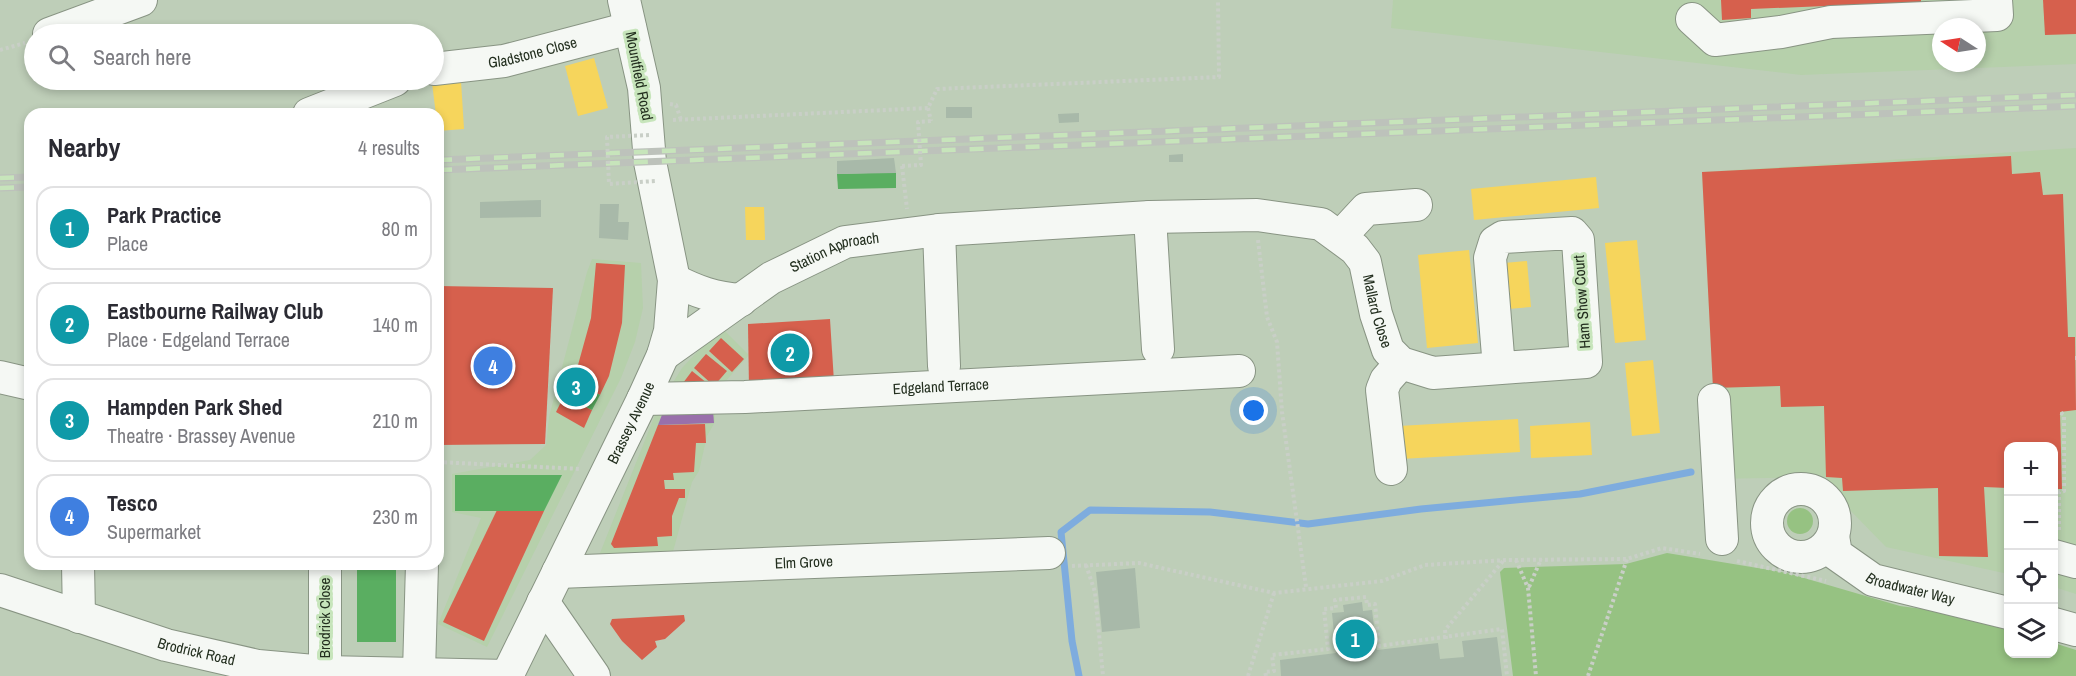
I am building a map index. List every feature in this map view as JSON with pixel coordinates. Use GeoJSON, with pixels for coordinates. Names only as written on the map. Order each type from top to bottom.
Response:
{"type":"FeatureCollection","features":[{"type":"Feature","properties":{"kind":"street"},"geometry":{"type":"LineString","coordinates":[[76,24],[141,0]]}},
{"type":"Feature","properties":{"kind":"street"},"geometry":{"type":"LineString","coordinates":[[1692,19],[1715,40],[1781,32],[1831,22],[1996,15],[1996,0]]}},
{"type":"Feature","properties":{"kind":"street","name":"Gladstone Close"},"geometry":{"type":"LineString","coordinates":[[444,68],[504,61],[627,14]]}},
{"type":"Feature","properties":{"kind":"street","name":"Mountfield Road"},"geometry":{"type":"LineString","coordinates":[[627,14],[650,147]]}},
{"type":"Feature","properties":{"kind":"street"},"geometry":{"type":"LineString","coordinates":[[323,108],[368,90]]}},
{"type":"Feature","properties":{"kind":"street","name":"Brassey Avenue"},"geometry":{"type":"LineString","coordinates":[[507,676],[644,399],[663,355],[674,305],[674,280],[650,147]]}},
{"type":"Feature","properties":{"kind":"street"},"geometry":{"type":"LineString","coordinates":[[1341,237],[1366,209],[1416,205]]}},
{"type":"Feature","properties":{"kind":"street","name":"Mallard Close"},"geometry":{"type":"LineString","coordinates":[[925,232],[1150,217],[1257,215],[1321,224],[1341,237],[1365,262],[1382,336],[1388,350],[1401,363],[1433,373],[1586,362]]}},
{"type":"Feature","properties":{"kind":"street"},"geometry":{"type":"LineString","coordinates":[[1150,217],[1158,350]]}},
{"type":"Feature","properties":{"kind":"street"},"geometry":{"type":"LineString","coordinates":[[925,232],[944,366]]}},
{"type":"Feature","properties":{"kind":"street","name":"Station Approach"},"geometry":{"type":"LineString","coordinates":[[663,355],[771,278],[845,242],[925,232]]}},
{"type":"Feature","properties":{"kind":"street","name":"Ham Show Court"},"geometry":{"type":"LineString","coordinates":[[1499,368],[1490,258],[1496,242],[1503,237],[1554,232],[1572,232],[1578,240],[1586,362]]}},
{"type":"Feature","properties":{"kind":"street"},"geometry":{"type":"LineString","coordinates":[[674,280],[695,291],[718,298],[741,300]]}},
{"type":"Feature","properties":{"kind":"street"},"geometry":{"type":"LineString","coordinates":[[1391,469],[1382,390],[1386,380],[1401,363]]}},
{"type":"Feature","properties":{"kind":"street","name":"Edgeland Terrace"},"geometry":{"type":"LineString","coordinates":[[644,399],[745,397],[1239,371]]}},
{"type":"Feature","properties":{"kind":"street"},"geometry":{"type":"LineString","coordinates":[[0,377],[24,383]]}},
{"type":"Feature","properties":{"kind":"street"},"geometry":{"type":"LineString","coordinates":[[1714,400],[1701,542],[1767,529],[1778,548],[1798,557],[1819,552],[1833,536]]}},
{"type":"Feature","properties":{"kind":"street","name":"Broadwater Way"},"geometry":{"type":"LineString","coordinates":[[1767,529],[1769,508],[1775,500],[1793,489],[1804,488],[1824,496],[1831,505],[1836,525],[1833,536],[1836,554],[1873,580],[2004,612]]}},
{"type":"Feature","properties":{"kind":"street","name":"Elm Grove"},"geometry":{"type":"LineString","coordinates":[[558,572],[1049,553]]}},
{"type":"Feature","properties":{"kind":"street"},"geometry":{"type":"LineString","coordinates":[[78,570],[79,616]]}},
{"type":"Feature","properties":{"kind":"street","name":"Brodrick Close"},"geometry":{"type":"LineString","coordinates":[[325,570],[325,672]]}},
{"type":"Feature","properties":{"kind":"street"},"geometry":{"type":"LineString","coordinates":[[419,672],[422,570]]}},
{"type":"Feature","properties":{"kind":"street","name":"Brodrick Road"},"geometry":{"type":"LineString","coordinates":[[0,590],[166,645],[258,666],[325,672],[419,672],[507,676]]}},
{"type":"Feature","properties":{"kind":"street"},"geometry":{"type":"LineString","coordinates":[[543,602],[594,676]]}},
{"type":"Feature","properties":{"kind":"street"},"geometry":{"type":"LineString","coordinates":[[2058,625],[2076,630]]}},
{"type":"Feature","properties":{"kind":"path"},"geometry":{"type":"LineString","coordinates":[[925,232],[902,165],[921,165],[918,122],[931,121],[928,108],[938,89],[1219,77],[1218,0]]}},
{"type":"Feature","properties":{"kind":"path"},"geometry":{"type":"LineString","coordinates":[[650,147],[607,137],[609,184],[681,120],[928,108]]}},
{"type":"Feature","properties":{"kind":"path"},"geometry":{"type":"LineString","coordinates":[[1257,215],[1260,267],[1267,317],[1277,342],[1282,412],[1306,587]]}},
{"type":"Feature","properties":{"kind":"path"},"geometry":{"type":"LineString","coordinates":[[2060,412],[2064,415],[2064,491],[2058,492],[2063,559]]}},
{"type":"Feature","properties":{"kind":"path"},"geometry":{"type":"LineString","coordinates":[[444,462],[608,471]]}},
{"type":"Feature","properties":{"kind":"path"},"geometry":{"type":"LineString","coordinates":[[1079,565],[1139,563],[1274,593],[1306,587],[1382,581],[1425,565],[1504,560],[1627,559],[1662,548],[1701,542]]}},
{"type":"Feature","properties":{"kind":"path"},"geometry":{"type":"LineString","coordinates":[[1528,588],[1541,559]]}},
{"type":"Feature","properties":{"kind":"path"},"geometry":{"type":"LineString","coordinates":[[1588,676],[1627,559]]}},
{"type":"Feature","properties":{"kind":"path"},"geometry":{"type":"LineString","coordinates":[[1446,639],[1445,630],[1504,560]]}},
{"type":"Feature","properties":{"kind":"path"},"geometry":{"type":"LineString","coordinates":[[1516,560],[1528,588],[1536,676]]}},
{"type":"Feature","properties":{"kind":"path"},"geometry":{"type":"LineString","coordinates":[[1086,565],[1095,592],[1103,676]]}},
{"type":"Feature","properties":{"kind":"path"},"geometry":{"type":"LineString","coordinates":[[1248,676],[1274,593]]}},
{"type":"Feature","properties":{"kind":"path"},"geometry":{"type":"LineString","coordinates":[[1266,676],[1265,672],[1274,671],[1272,655],[1328,649],[1324,609],[1336,608],[1335,600],[1366,597],[1367,605],[1375,604],[1379,646],[1446,639],[1452,638],[1451,634],[1502,629],[1507,676]]}},
{"type":"Feature","properties":{"kind":"shaded area"},"geometry":{"type":"Polygon","coordinates":[[[1393,0],[2076,0],[2076,64],[1986,68],[1986,18],[1932,18],[1932,70],[1801,75],[1391,28],[1393,0]]]}},
{"type":"Feature","properties":{"kind":"shaded area"},"geometry":{"type":"Polygon","coordinates":[[[2076,148],[2076,594],[2058,588],[2058,442],[2004,442],[2004,573],[1886,547],[1844,504],[1826,477],[1713,479],[1713,388],[1702,172],[2076,148]]]}},
{"type":"Feature","properties":{"kind":"shaded area"},"geometry":{"type":"Polygon","coordinates":[[[592,259],[641,263],[643,308],[635,342],[621,378],[487,647],[438,624],[481,518],[452,512],[452,474],[530,460],[546,445],[549,417],[592,259]]]}},
{"type":"Feature","properties":{"kind":"shaded area"},"geometry":{"type":"Polygon","coordinates":[[[721,327],[749,355],[715,393],[715,422],[707,436],[699,471],[692,482],[671,559],[598,558],[659,405],[682,368],[721,327]]]}},
{"type":"Feature","properties":{"kind":"green space"},"geometry":{"type":"Polygon","coordinates":[[[1800,508],[1809,512],[1813,521],[1809,530],[1800,534],[1791,530],[1787,521],[1791,512],[1800,508]]]}},
{"type":"Feature","properties":{"kind":"green space"},"geometry":{"type":"Polygon","coordinates":[[[1667,553],[1787,573],[1900,606],[1946,612],[2004,629],[2004,658],[2058,658],[2058,644],[2076,650],[2076,676],[1513,676],[1500,572],[1504,568],[1626,564],[1667,553]]]}},
{"type":"Feature","properties":{"kind":"building: Homes"},"geometry":{"type":"Polygon","coordinates":[[[594,58],[608,108],[578,116],[565,66],[594,58]]]}},
{"type":"Feature","properties":{"kind":"building: Homes"},"geometry":{"type":"Polygon","coordinates":[[[461,81],[464,129],[444,131],[444,108],[435,108],[433,90],[444,90],[444,82],[461,81]]]}},
{"type":"Feature","properties":{"kind":"building: Homes"},"geometry":{"type":"Polygon","coordinates":[[[1596,177],[1599,208],[1474,220],[1471,189],[1596,177]]]}},
{"type":"Feature","properties":{"kind":"building: Homes"},"geometry":{"type":"Polygon","coordinates":[[[745,207],[764,207],[765,240],[746,240],[745,207]]]}},
{"type":"Feature","properties":{"kind":"building: Homes"},"geometry":{"type":"Polygon","coordinates":[[[1637,240],[1646,340],[1615,343],[1605,243],[1637,240]]]}},
{"type":"Feature","properties":{"kind":"building: Homes"},"geometry":{"type":"Polygon","coordinates":[[[1469,250],[1478,343],[1427,348],[1418,255],[1469,250]]]}},
{"type":"Feature","properties":{"kind":"building: Homes"},"geometry":{"type":"Polygon","coordinates":[[[1527,261],[1531,307],[1508,309],[1504,263],[1527,261]]]}},
{"type":"Feature","properties":{"kind":"building: Homes"},"geometry":{"type":"Polygon","coordinates":[[[1653,360],[1660,433],[1632,436],[1625,363],[1653,360]]]}},
{"type":"Feature","properties":{"kind":"building: Homes"},"geometry":{"type":"Polygon","coordinates":[[[1518,419],[1520,452],[1401,459],[1399,426],[1518,419]]]}},
{"type":"Feature","properties":{"kind":"building: Homes"},"geometry":{"type":"Polygon","coordinates":[[[1590,422],[1592,455],[1531,458],[1530,426],[1590,422]]]}},
{"type":"Feature","properties":{"kind":"building: Shops"},"geometry":{"type":"Polygon","coordinates":[[[1721,0],[1921,0],[1921,2],[1751,9],[1751,18],[1722,20],[1721,0]]]}},
{"type":"Feature","properties":{"kind":"building: Shops"},"geometry":{"type":"Polygon","coordinates":[[[2043,0],[2076,0],[2076,34],[2045,35],[2043,0]]]}},
{"type":"Feature","properties":{"kind":"building: Shops"},"geometry":{"type":"Polygon","coordinates":[[[2011,156],[2012,174],[2040,172],[2043,195],[2063,194],[2068,337],[2075,337],[2076,410],[2060,412],[2062,489],[2058,489],[2058,442],[2004,442],[2004,488],[1984,487],[1988,557],[1939,556],[1938,488],[1843,491],[1842,478],[1826,477],[1824,406],[1781,407],[1780,386],[1713,388],[1702,172],[2011,156]]]}},
{"type":"Feature","properties":{"kind":"building: Shops"},"geometry":{"type":"Polygon","coordinates":[[[596,263],[625,265],[622,323],[609,376],[600,395],[571,380],[578,365],[591,318],[596,263]]]}},
{"type":"Feature","properties":{"kind":"building: Shops"},"geometry":{"type":"Polygon","coordinates":[[[444,286],[553,288],[545,444],[444,445],[444,286]]]}},
{"type":"Feature","properties":{"kind":"building: Shops"},"geometry":{"type":"Polygon","coordinates":[[[830,319],[834,382],[749,389],[748,324],[830,319]]]}},
{"type":"Feature","properties":{"kind":"building: Shops"},"geometry":{"type":"Polygon","coordinates":[[[721,338],[744,359],[732,372],[709,351],[721,338]]]}},
{"type":"Feature","properties":{"kind":"building: Shops"},"geometry":{"type":"Polygon","coordinates":[[[706,354],[727,371],[714,386],[694,368],[706,354]]]}},
{"type":"Feature","properties":{"kind":"building: Shops"},"geometry":{"type":"Polygon","coordinates":[[[692,371],[712,387],[683,383],[692,371]]]}},
{"type":"Feature","properties":{"kind":"building: Shops"},"geometry":{"type":"Polygon","coordinates":[[[564,396],[592,410],[584,428],[556,412],[564,396]]]}},
{"type":"Feature","properties":{"kind":"building: Shops"},"geometry":{"type":"Polygon","coordinates":[[[705,424],[706,443],[696,443],[694,472],[673,473],[674,480],[664,480],[665,489],[685,489],[685,498],[679,498],[672,516],[672,536],[657,537],[658,546],[614,548],[611,544],[658,425],[705,424]]]}},
{"type":"Feature","properties":{"kind":"building: Shops"},"geometry":{"type":"Polygon","coordinates":[[[497,510],[544,511],[484,641],[443,622],[497,510]]]}},
{"type":"Feature","properties":{"kind":"building: Shops"},"geometry":{"type":"Polygon","coordinates":[[[684,615],[685,621],[665,639],[655,641],[657,647],[642,660],[622,641],[610,624],[612,619],[684,615]]]}},
{"type":"Feature","properties":{"kind":"building: Offices"},"geometry":{"type":"Polygon","coordinates":[[[665,407],[713,410],[714,423],[658,425],[665,407]]]}},
{"type":"Feature","properties":{"kind":"building: Public"},"geometry":{"type":"Polygon","coordinates":[[[896,173],[896,188],[838,189],[837,174],[896,173]]]}},
{"type":"Feature","properties":{"kind":"building: Public"},"geometry":{"type":"Polygon","coordinates":[[[571,380],[600,395],[592,410],[564,396],[571,380]]]}},
{"type":"Feature","properties":{"kind":"building: Public"},"geometry":{"type":"Polygon","coordinates":[[[455,475],[562,475],[544,511],[455,511],[455,475]]]}},
{"type":"Feature","properties":{"kind":"building: Public"},"geometry":{"type":"Polygon","coordinates":[[[357,570],[396,570],[396,642],[357,642],[357,570]]]}},
{"type":"Feature","properties":{"kind":"building: Other"},"geometry":{"type":"Polygon","coordinates":[[[946,107],[972,107],[972,118],[946,118],[946,107]]]}},
{"type":"Feature","properties":{"kind":"building: Other"},"geometry":{"type":"Polygon","coordinates":[[[1079,113],[1079,122],[1059,123],[1058,114],[1079,113]]]}},
{"type":"Feature","properties":{"kind":"building: Other"},"geometry":{"type":"Polygon","coordinates":[[[1183,154],[1183,162],[1169,162],[1169,155],[1183,154]]]}},
{"type":"Feature","properties":{"kind":"building: Other"},"geometry":{"type":"Polygon","coordinates":[[[894,158],[896,173],[837,174],[837,161],[894,158]]]}},
{"type":"Feature","properties":{"kind":"building: Other"},"geometry":{"type":"Polygon","coordinates":[[[541,200],[541,217],[480,218],[480,202],[541,200]]]}},
{"type":"Feature","properties":{"kind":"building: Other"},"geometry":{"type":"Polygon","coordinates":[[[600,204],[619,204],[618,222],[629,222],[628,240],[599,238],[600,204]]]}},
{"type":"Feature","properties":{"kind":"building: Other"},"geometry":{"type":"Polygon","coordinates":[[[1135,568],[1140,628],[1102,632],[1096,572],[1135,568]]]}},
{"type":"Feature","properties":{"kind":"building: Other"},"geometry":{"type":"Polygon","coordinates":[[[1362,602],[1363,611],[1372,610],[1377,650],[1438,643],[1440,659],[1464,657],[1462,641],[1497,637],[1502,676],[1281,676],[1280,660],[1336,653],[1332,613],[1344,612],[1343,605],[1362,602]]]}},
{"type":"Feature","properties":{"kind":"waterway"},"geometry":{"type":"LineString","coordinates":[[1079,676],[1072,641],[1061,532],[1090,510],[1210,512],[1308,524],[1421,509],[1580,494],[1691,472]]}},
{"type":"Feature","properties":{"kind":"railway"},"geometry":{"type":"LineString","coordinates":[[444,160],[2076,95]]}},
{"type":"Feature","properties":{"kind":"railway"},"geometry":{"type":"LineString","coordinates":[[444,170],[2076,106]]}},
{"type":"Feature","properties":{"kind":"railway"},"geometry":{"type":"LineString","coordinates":[[0,178],[24,177]]}},
{"type":"Feature","properties":{"kind":"railway"},"geometry":{"type":"LineString","coordinates":[[0,188],[24,187]]}},
{"type":"Feature","properties":{"kind":"place","name":"Eastbourne Railway Club"},"geometry":{"type":"Point","coordinates":[790,353]}},
{"type":"Feature","properties":{"kind":"place","name":"Tesco"},"geometry":{"type":"Point","coordinates":[493,366]}},
{"type":"Feature","properties":{"kind":"place","name":"Hampden Park Shed"},"geometry":{"type":"Point","coordinates":[576,387]}},
{"type":"Feature","properties":{"kind":"place","name":"Park Practice"},"geometry":{"type":"Point","coordinates":[1355,639]}}]}
